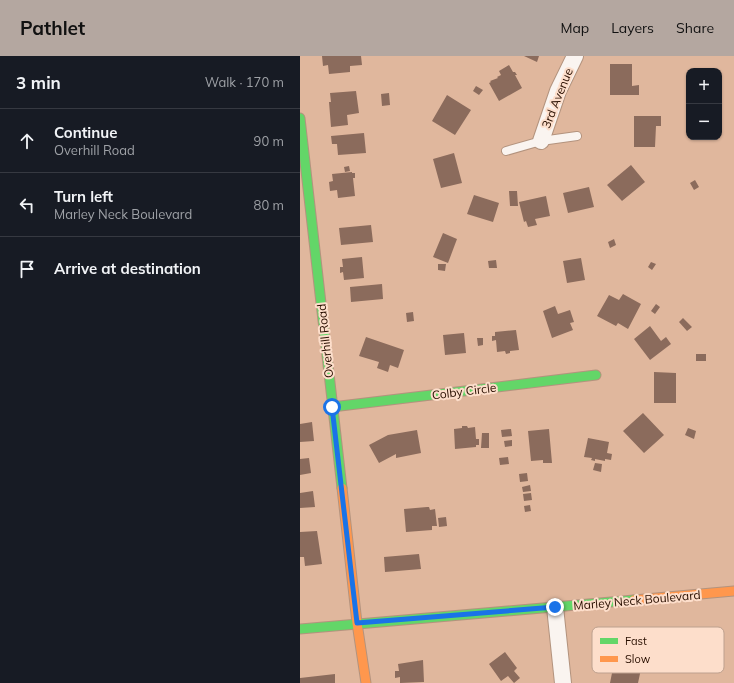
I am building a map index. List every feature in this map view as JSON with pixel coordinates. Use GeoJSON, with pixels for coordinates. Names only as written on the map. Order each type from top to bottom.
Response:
{"type":"FeatureCollection","features":[{"type":"Feature","properties":{"kind":"street","name":"3rd Avenue"},"geometry":{"type":"LineString","coordinates":[[541,141],[558,91],[575,56]]}},
{"type":"Feature","properties":{"kind":"street","name":"Overhill Road"},"geometry":{"type":"LineString","coordinates":[[300,118],[357,623],[366,683]]}},
{"type":"Feature","properties":{"kind":"street","name":"Colby Circle"},"geometry":{"type":"LineString","coordinates":[[332,407],[596,375]]}},
{"type":"Feature","properties":{"kind":"street","name":"Marley Neck Boulevard"},"geometry":{"type":"LineString","coordinates":[[300,629],[734,591]]}},
{"type":"Feature","properties":{"kind":"street"},"geometry":{"type":"LineString","coordinates":[[555,607],[563,683]]}},
{"type":"Feature","properties":{"kind":"lane"},"geometry":{"type":"LineString","coordinates":[[506,151],[541,141],[577,136]]}},
{"type":"Feature","properties":{"kind":"building"},"geometry":{"type":"Polygon","coordinates":[[[322,56],[361,56],[362,65],[350,66],[350,72],[329,74],[328,65],[323,66],[322,56]]]}},
{"type":"Feature","properties":{"kind":"building"},"geometry":{"type":"Polygon","coordinates":[[[524,56],[539,56],[537,62],[524,56]]]}},
{"type":"Feature","properties":{"kind":"building"},"geometry":{"type":"Polygon","coordinates":[[[610,64],[632,64],[632,86],[639,85],[639,95],[610,95],[610,64]]]}},
{"type":"Feature","properties":{"kind":"building"},"geometry":{"type":"Polygon","coordinates":[[[509,65],[513,72],[517,75],[515,75],[522,88],[499,101],[489,83],[491,82],[490,81],[498,78],[497,77],[501,75],[499,71],[509,65]]]}},
{"type":"Feature","properties":{"kind":"building"},"geometry":{"type":"Polygon","coordinates":[[[476,86],[483,90],[479,95],[473,91],[476,86]]]}},
{"type":"Feature","properties":{"kind":"building"},"geometry":{"type":"Polygon","coordinates":[[[356,91],[359,113],[347,115],[348,125],[331,127],[329,102],[331,102],[330,93],[356,91]]]}},
{"type":"Feature","properties":{"kind":"building"},"geometry":{"type":"Polygon","coordinates":[[[389,93],[390,105],[382,106],[381,94],[389,93]]]}},
{"type":"Feature","properties":{"kind":"building"},"geometry":{"type":"Polygon","coordinates":[[[447,95],[471,110],[455,135],[432,121],[447,95]]]}},
{"type":"Feature","properties":{"kind":"building"},"geometry":{"type":"Polygon","coordinates":[[[634,116],[661,116],[661,126],[656,126],[655,147],[634,147],[634,116]]]}},
{"type":"Feature","properties":{"kind":"building"},"geometry":{"type":"Polygon","coordinates":[[[364,133],[366,153],[338,155],[337,144],[332,144],[331,136],[364,133]]]}},
{"type":"Feature","properties":{"kind":"building"},"geometry":{"type":"Polygon","coordinates":[[[454,153],[462,183],[441,188],[433,159],[454,153]]]}},
{"type":"Feature","properties":{"kind":"building"},"geometry":{"type":"Polygon","coordinates":[[[631,165],[645,182],[622,201],[607,185],[631,165]]]}},
{"type":"Feature","properties":{"kind":"building"},"geometry":{"type":"Polygon","coordinates":[[[349,166],[350,171],[345,172],[344,167],[349,166]]]}},
{"type":"Feature","properties":{"kind":"building"},"geometry":{"type":"Polygon","coordinates":[[[355,173],[355,178],[353,178],[355,196],[338,198],[337,190],[330,191],[329,182],[333,181],[332,174],[355,173]]]}},
{"type":"Feature","properties":{"kind":"building"},"geometry":{"type":"Polygon","coordinates":[[[695,180],[699,187],[694,190],[690,183],[695,180]]]}},
{"type":"Feature","properties":{"kind":"building"},"geometry":{"type":"Polygon","coordinates":[[[589,187],[594,207],[568,213],[563,193],[589,187]]]}},
{"type":"Feature","properties":{"kind":"building"},"geometry":{"type":"Polygon","coordinates":[[[509,191],[517,191],[518,206],[510,206],[509,191]]]}},
{"type":"Feature","properties":{"kind":"building"},"geometry":{"type":"Polygon","coordinates":[[[474,195],[499,203],[493,222],[467,214],[474,195]]]}},
{"type":"Feature","properties":{"kind":"building"},"geometry":{"type":"Polygon","coordinates":[[[546,196],[550,216],[535,219],[537,225],[528,227],[526,221],[524,222],[519,202],[546,196]]]}},
{"type":"Feature","properties":{"kind":"building"},"geometry":{"type":"Polygon","coordinates":[[[371,225],[373,242],[341,245],[339,228],[371,225]]]}},
{"type":"Feature","properties":{"kind":"building"},"geometry":{"type":"Polygon","coordinates":[[[443,233],[457,239],[448,263],[433,257],[443,233]]]}},
{"type":"Feature","properties":{"kind":"building"},"geometry":{"type":"Polygon","coordinates":[[[614,239],[616,245],[610,248],[608,242],[614,239]]]}},
{"type":"Feature","properties":{"kind":"building"},"geometry":{"type":"Polygon","coordinates":[[[362,257],[364,278],[344,280],[343,272],[340,273],[340,267],[343,267],[342,259],[362,257]]]}},
{"type":"Feature","properties":{"kind":"building"},"geometry":{"type":"Polygon","coordinates":[[[581,258],[585,280],[567,283],[563,261],[581,258]]]}},
{"type":"Feature","properties":{"kind":"building"},"geometry":{"type":"Polygon","coordinates":[[[496,260],[497,268],[489,268],[488,261],[496,260]]]}},
{"type":"Feature","properties":{"kind":"building"},"geometry":{"type":"Polygon","coordinates":[[[651,262],[656,264],[652,270],[648,267],[651,262]]]}},
{"type":"Feature","properties":{"kind":"building"},"geometry":{"type":"Polygon","coordinates":[[[438,264],[446,264],[445,271],[438,270],[438,264]]]}},
{"type":"Feature","properties":{"kind":"building"},"geometry":{"type":"Polygon","coordinates":[[[382,284],[383,299],[351,302],[350,287],[382,284]]]}},
{"type":"Feature","properties":{"kind":"building"},"geometry":{"type":"Polygon","coordinates":[[[623,294],[641,304],[628,329],[618,323],[616,326],[597,316],[609,295],[619,300],[623,294]]]}},
{"type":"Feature","properties":{"kind":"building"},"geometry":{"type":"Polygon","coordinates":[[[656,304],[660,307],[655,314],[651,311],[656,304]]]}},
{"type":"Feature","properties":{"kind":"building"},"geometry":{"type":"Polygon","coordinates":[[[555,306],[558,314],[570,310],[574,322],[570,323],[573,330],[552,338],[543,311],[555,306]]]}},
{"type":"Feature","properties":{"kind":"building"},"geometry":{"type":"Polygon","coordinates":[[[413,312],[414,321],[407,322],[406,313],[413,312]]]}},
{"type":"Feature","properties":{"kind":"building"},"geometry":{"type":"Polygon","coordinates":[[[683,318],[692,327],[687,331],[679,322],[683,318]]]}},
{"type":"Feature","properties":{"kind":"building"},"geometry":{"type":"Polygon","coordinates":[[[650,326],[661,341],[666,337],[671,344],[650,360],[634,339],[650,326]]]}},
{"type":"Feature","properties":{"kind":"building"},"geometry":{"type":"Polygon","coordinates":[[[516,330],[519,350],[510,351],[510,353],[506,354],[505,351],[497,352],[496,340],[492,341],[492,336],[495,336],[495,332],[516,330]]]}},
{"type":"Feature","properties":{"kind":"building"},"geometry":{"type":"Polygon","coordinates":[[[464,333],[466,353],[445,355],[443,335],[464,333]]]}},
{"type":"Feature","properties":{"kind":"building"},"geometry":{"type":"Polygon","coordinates":[[[366,337],[404,350],[398,368],[390,365],[388,372],[377,368],[379,362],[359,356],[366,337]]]}},
{"type":"Feature","properties":{"kind":"building"},"geometry":{"type":"Polygon","coordinates":[[[477,338],[483,338],[483,345],[478,346],[477,338]]]}},
{"type":"Feature","properties":{"kind":"building"},"geometry":{"type":"Polygon","coordinates":[[[696,354],[706,354],[706,361],[696,361],[696,354]]]}},
{"type":"Feature","properties":{"kind":"building"},"geometry":{"type":"Polygon","coordinates":[[[654,372],[676,373],[676,403],[654,403],[654,372]]]}},
{"type":"Feature","properties":{"kind":"building"},"geometry":{"type":"Polygon","coordinates":[[[643,413],[664,435],[644,453],[623,431],[643,413]]]}},
{"type":"Feature","properties":{"kind":"building"},"geometry":{"type":"Polygon","coordinates":[[[312,422],[314,441],[300,442],[300,424],[312,422]]]}},
{"type":"Feature","properties":{"kind":"building"},"geometry":{"type":"Polygon","coordinates":[[[462,426],[467,426],[468,428],[475,427],[476,439],[479,439],[479,445],[476,445],[476,447],[455,449],[454,429],[462,428],[462,426]]]}},
{"type":"Feature","properties":{"kind":"building"},"geometry":{"type":"Polygon","coordinates":[[[688,428],[696,431],[694,439],[685,435],[688,428]]]}},
{"type":"Feature","properties":{"kind":"building"},"geometry":{"type":"Polygon","coordinates":[[[511,429],[512,436],[502,437],[501,430],[511,429]]]}},
{"type":"Feature","properties":{"kind":"building"},"geometry":{"type":"Polygon","coordinates":[[[549,429],[552,463],[543,463],[543,460],[531,461],[528,431],[549,429]]]}},
{"type":"Feature","properties":{"kind":"building"},"geometry":{"type":"Polygon","coordinates":[[[417,430],[421,453],[396,458],[396,454],[379,463],[369,445],[388,435],[417,430]]]}},
{"type":"Feature","properties":{"kind":"building"},"geometry":{"type":"Polygon","coordinates":[[[482,433],[489,433],[489,448],[481,448],[482,433]]]}},
{"type":"Feature","properties":{"kind":"building"},"geometry":{"type":"Polygon","coordinates":[[[588,438],[609,442],[607,453],[612,454],[611,460],[605,459],[605,461],[595,459],[595,461],[591,460],[592,458],[584,457],[588,438]]]}},
{"type":"Feature","properties":{"kind":"building"},"geometry":{"type":"Polygon","coordinates":[[[512,440],[512,446],[505,447],[504,441],[512,440]]]}},
{"type":"Feature","properties":{"kind":"building"},"geometry":{"type":"Polygon","coordinates":[[[508,457],[509,464],[500,465],[499,458],[508,457]]]}},
{"type":"Feature","properties":{"kind":"building"},"geometry":{"type":"Polygon","coordinates":[[[309,458],[311,473],[300,475],[300,459],[309,458]]]}},
{"type":"Feature","properties":{"kind":"building"},"geometry":{"type":"Polygon","coordinates":[[[595,463],[602,464],[601,472],[593,470],[595,463]]]}},
{"type":"Feature","properties":{"kind":"building"},"geometry":{"type":"Polygon","coordinates":[[[527,473],[528,481],[520,482],[519,474],[527,473]]]}},
{"type":"Feature","properties":{"kind":"building"},"geometry":{"type":"Polygon","coordinates":[[[530,485],[531,491],[523,492],[522,487],[530,485]]]}},
{"type":"Feature","properties":{"kind":"building"},"geometry":{"type":"Polygon","coordinates":[[[313,491],[315,507],[300,508],[300,493],[313,491]]]}},
{"type":"Feature","properties":{"kind":"building"},"geometry":{"type":"Polygon","coordinates":[[[531,493],[532,500],[524,501],[523,494],[531,493]]]}},
{"type":"Feature","properties":{"kind":"building"},"geometry":{"type":"Polygon","coordinates":[[[530,505],[531,511],[525,512],[524,506],[530,505]]]}},
{"type":"Feature","properties":{"kind":"building"},"geometry":{"type":"Polygon","coordinates":[[[429,507],[430,510],[435,509],[437,526],[432,526],[432,530],[406,532],[404,509],[429,507]]]}},
{"type":"Feature","properties":{"kind":"building"},"geometry":{"type":"Polygon","coordinates":[[[446,517],[447,526],[439,527],[438,518],[446,517]]]}},
{"type":"Feature","properties":{"kind":"building"},"geometry":{"type":"Polygon","coordinates":[[[317,531],[322,564],[305,566],[304,557],[300,557],[300,532],[317,531]]]}},
{"type":"Feature","properties":{"kind":"building"},"geometry":{"type":"Polygon","coordinates":[[[419,554],[421,569],[385,572],[384,557],[419,554]]]}},
{"type":"Feature","properties":{"kind":"building"},"geometry":{"type":"Polygon","coordinates":[[[505,652],[517,668],[514,671],[520,678],[514,683],[508,676],[501,681],[489,664],[505,652]]]}},
{"type":"Feature","properties":{"kind":"building"},"geometry":{"type":"Polygon","coordinates":[[[423,660],[424,682],[400,683],[400,677],[395,678],[395,671],[399,671],[398,664],[423,660]]]}},
{"type":"Feature","properties":{"kind":"building"},"geometry":{"type":"Polygon","coordinates":[[[612,673],[640,673],[638,683],[610,683],[612,673]]]}},
{"type":"Feature","properties":{"kind":"building"},"geometry":{"type":"Polygon","coordinates":[[[335,674],[335,683],[300,683],[300,678],[335,674]]]}},
{"type":"Feature","properties":{"kind":"traffic: fast"},"geometry":{"type":"LineString","coordinates":[[300,118],[342,488]]}},
{"type":"Feature","properties":{"kind":"traffic: fast"},"geometry":{"type":"LineString","coordinates":[[332,407],[596,375]]}},
{"type":"Feature","properties":{"kind":"traffic: fast"},"geometry":{"type":"LineString","coordinates":[[300,629],[634,600]]}},
{"type":"Feature","properties":{"kind":"traffic: slow"},"geometry":{"type":"LineString","coordinates":[[342,488],[357,623],[366,683]]}},
{"type":"Feature","properties":{"kind":"traffic: slow"},"geometry":{"type":"LineString","coordinates":[[634,600],[734,591]]}},
{"type":"Feature","properties":{"kind":"route"},"geometry":{"type":"LineString","coordinates":[[332,407],[357,623],[555,607]]}}]}
